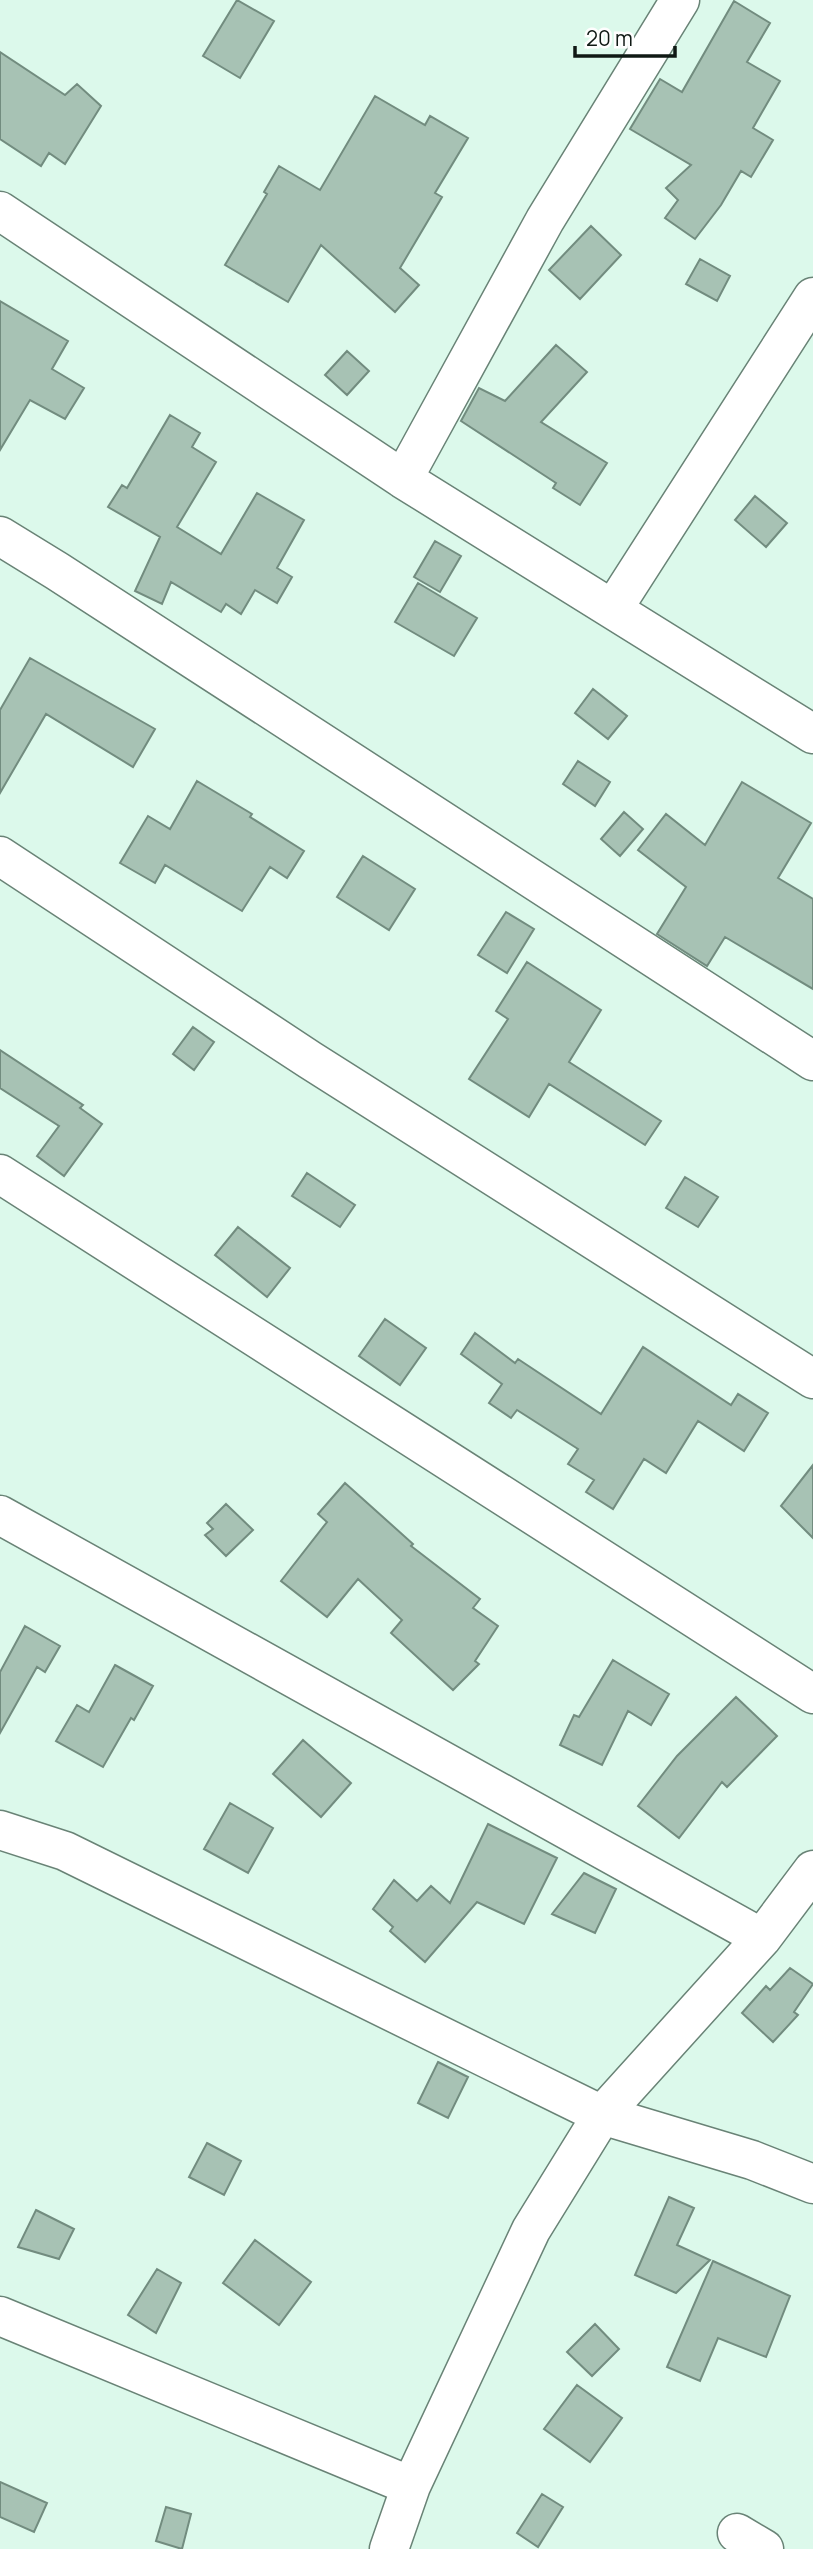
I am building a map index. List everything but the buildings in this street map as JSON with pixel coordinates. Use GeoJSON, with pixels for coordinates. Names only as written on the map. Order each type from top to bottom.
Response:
{"type":"FeatureCollection","features":[{"type":"Feature","properties":{"kind":"street"},"geometry":{"type":"LineString","coordinates":[[403,479],[545,220],[680,0]]}},
{"type":"Feature","properties":{"kind":"street"},"geometry":{"type":"LineString","coordinates":[[0,211],[403,479],[813,734]]}},
{"type":"Feature","properties":{"kind":"street"},"geometry":{"type":"LineString","coordinates":[[612,609],[813,297]]}},
{"type":"Feature","properties":{"kind":"street"},"geometry":{"type":"LineString","coordinates":[[0,537],[813,1061]]}},
{"type":"Feature","properties":{"kind":"street"},"geometry":{"type":"LineString","coordinates":[[0,856],[310,1060],[813,1379]]}},
{"type":"Feature","properties":{"kind":"street"},"geometry":{"type":"LineString","coordinates":[[0,1174],[813,1694]]}},
{"type":"Feature","properties":{"kind":"street"},"geometry":{"type":"LineString","coordinates":[[0,1515],[762,1938]]}},
{"type":"Feature","properties":{"kind":"street"},"geometry":{"type":"LineString","coordinates":[[0,1830],[65,1852],[602,2115],[752,2160],[813,2185]]}},
{"type":"Feature","properties":{"kind":"street"},"geometry":{"type":"LineString","coordinates":[[389,2549],[411,2486],[531,2230],[602,2115],[762,1938],[813,1870]]}},
{"type":"Feature","properties":{"kind":"street"},"geometry":{"type":"LineString","coordinates":[[0,2316],[411,2486]]}}]}
